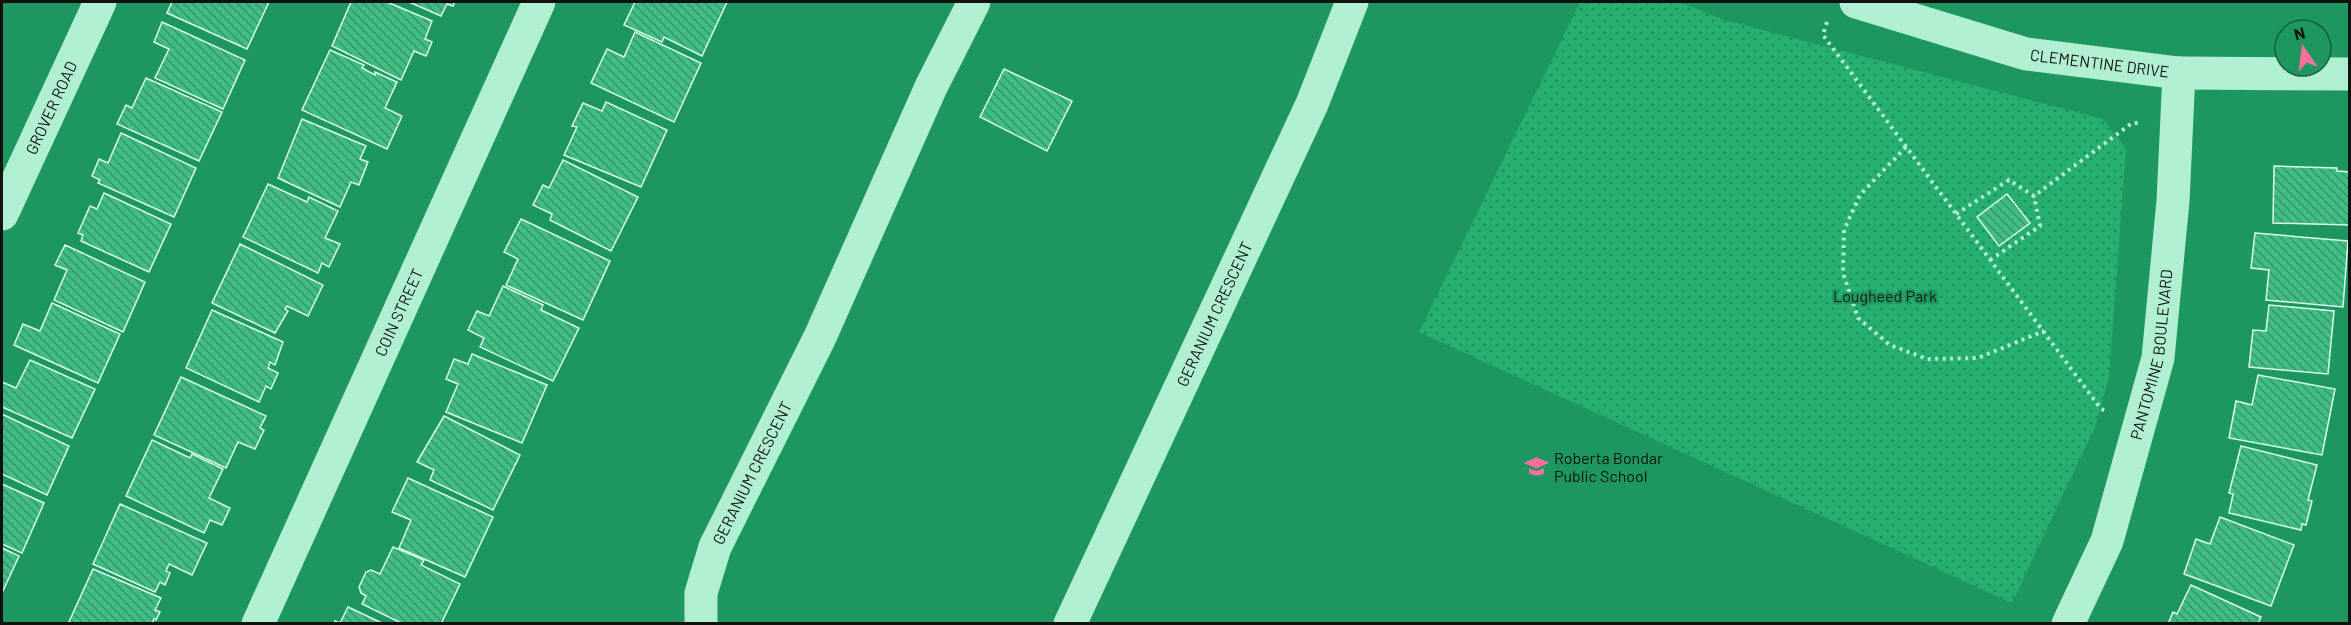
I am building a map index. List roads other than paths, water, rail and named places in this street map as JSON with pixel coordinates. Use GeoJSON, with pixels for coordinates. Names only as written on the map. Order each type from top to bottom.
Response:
{"type":"FeatureCollection","features":[{"type":"Feature","properties":{"kind":"street","name":"GROVER ROAD"},"geometry":{"type":"LineString","coordinates":[[2,214],[100,2]]}},
{"type":"Feature","properties":{"kind":"street","name":"COIN STREET"},"geometry":{"type":"LineString","coordinates":[[258,624],[539,2]]}},
{"type":"Feature","properties":{"kind":"street","name":"GERANIUM CRESCENT"},"geometry":{"type":"LineString","coordinates":[[700,624],[701,593],[715,547],[820,337],[931,87],[974,2]]}},
{"type":"Feature","properties":{"kind":"street","name":"GERANIUM CRESCENT"},"geometry":{"type":"LineString","coordinates":[[1070,624],[1311,104],[1352,2]]}},
{"type":"Feature","properties":{"kind":"street","name":"CLEMENTINE DRIVE"},"geometry":{"type":"LineString","coordinates":[[1844,7],[2026,54],[2179,73],[2349,74]]}},
{"type":"Feature","properties":{"kind":"street","name":"PANTOMINE BOULEVARD"},"geometry":{"type":"LineString","coordinates":[[2068,624],[2107,541],[2158,358],[2173,201],[2179,73]]}},
{"type":"Feature","properties":{"kind":"place","name":"Roberta Bondar Public School"},"geometry":{"type":"Point","coordinates":[1536,467]}},
{"type":"Feature","properties":{"kind":"park label","name":"Lougheed Park"},"geometry":{"type":"Point","coordinates":[1885,296]}}]}
